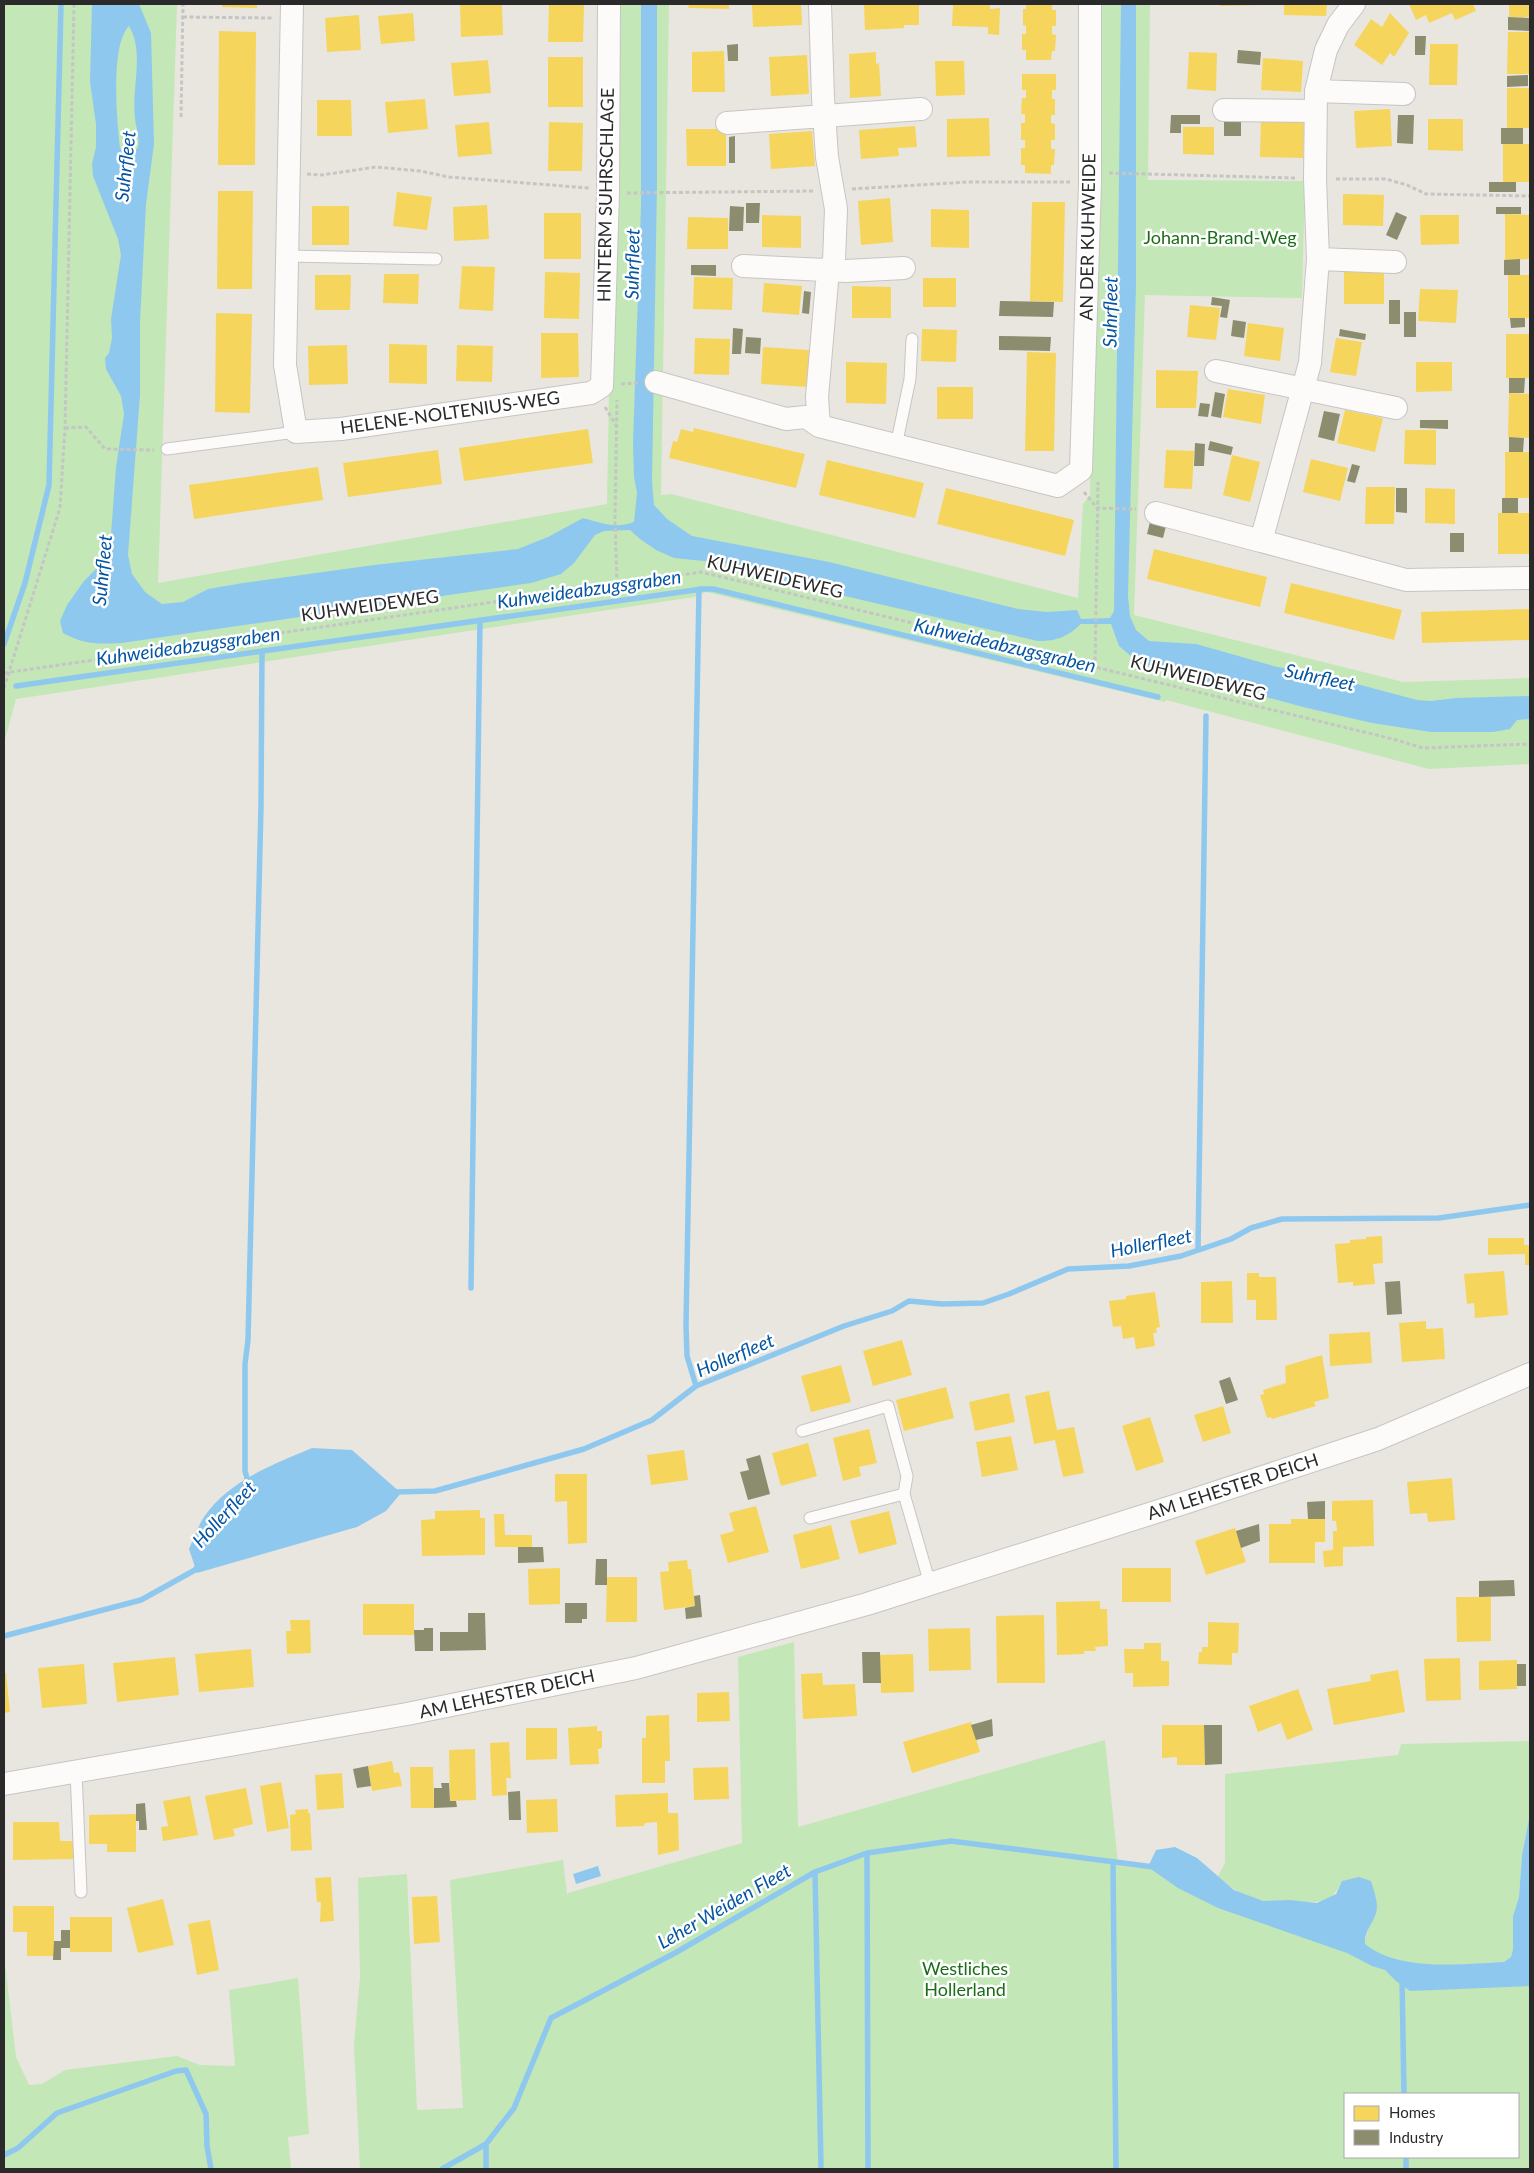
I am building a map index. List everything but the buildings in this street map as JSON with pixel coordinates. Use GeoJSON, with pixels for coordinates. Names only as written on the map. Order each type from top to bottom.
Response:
{"type":"FeatureCollection","features":[{"type":"Feature","properties":{"kind":"street","name":"HINTERM SUHRSCHLAGE"},"geometry":{"type":"LineString","coordinates":[[602,386],[618,191],[609,4]]}},
{"type":"Feature","properties":{"kind":"street"},"geometry":{"type":"LineString","coordinates":[[819,426],[818,396],[828,270],[834,261],[836,209],[835,190],[827,157],[820,4]]}},
{"type":"Feature","properties":{"kind":"street","name":"AN DER KUHWEIDE"},"geometry":{"type":"LineString","coordinates":[[896,446],[1058,486],[1081,470],[1096,178],[1090,4]]}},
{"type":"Feature","properties":{"kind":"street"},"geometry":{"type":"LineString","coordinates":[[1261,541],[1301,388],[1310,363],[1318,259],[1315,179],[1316,101],[1326,50],[1338,25],[1354,4]]}},
{"type":"Feature","properties":{"kind":"street"},"geometry":{"type":"LineString","coordinates":[[292,11],[285,365],[296,432]]}},
{"type":"Feature","properties":{"kind":"street"},"geometry":{"type":"LineString","coordinates":[[1224,110],[1404,94]]}},
{"type":"Feature","properties":{"kind":"street"},"geometry":{"type":"LineString","coordinates":[[727,123],[921,109]]}},
{"type":"Feature","properties":{"kind":"street"},"geometry":{"type":"LineString","coordinates":[[1318,259],[1395,262]]}},
{"type":"Feature","properties":{"kind":"street"},"geometry":{"type":"LineString","coordinates":[[743,266],[828,270],[904,268]]}},
{"type":"Feature","properties":{"kind":"street"},"geometry":{"type":"LineString","coordinates":[[1216,371],[1396,408]]}},
{"type":"Feature","properties":{"kind":"street"},"geometry":{"type":"LineString","coordinates":[[656,382],[786,419],[806,417],[819,426],[896,446]]}},
{"type":"Feature","properties":{"kind":"street","name":"HELENE-NOLTENIUS-WEG"},"geometry":{"type":"LineString","coordinates":[[296,432],[340,429],[591,393],[602,386]]}},
{"type":"Feature","properties":{"kind":"street"},"geometry":{"type":"LineString","coordinates":[[1150,511],[1406,580],[1530,578]]}},
{"type":"Feature","properties":{"kind":"street","name":"AM LEHESTER DEICH"},"geometry":{"type":"LineString","coordinates":[[4,1784],[407,1714],[636,1668],[858,1606],[1184,1503],[1378,1439],[1530,1374]]}},
{"type":"Feature","properties":{"kind":"lane"},"geometry":{"type":"LineString","coordinates":[[288,256],[436,259]]}},
{"type":"Feature","properties":{"kind":"lane"},"geometry":{"type":"LineString","coordinates":[[896,446],[910,378],[912,340]]}},
{"type":"Feature","properties":{"kind":"lane","name":"HELENE-NOLTENIUS-WEG"},"geometry":{"type":"LineString","coordinates":[[167,449],[296,432]]}},
{"type":"Feature","properties":{"kind":"lane"},"geometry":{"type":"LineString","coordinates":[[802,1431],[888,1406],[907,1476],[904,1494],[930,1584]]}},
{"type":"Feature","properties":{"kind":"lane"},"geometry":{"type":"LineString","coordinates":[[810,1518],[904,1494]]}},
{"type":"Feature","properties":{"kind":"lane"},"geometry":{"type":"LineString","coordinates":[[76,1771],[81,1892]]}},
{"type":"Feature","properties":{"kind":"path"},"geometry":{"type":"LineString","coordinates":[[4,688],[60,508],[65,428],[74,4]]}},
{"type":"Feature","properties":{"kind":"path"},"geometry":{"type":"LineString","coordinates":[[181,117],[183,4]]}},
{"type":"Feature","properties":{"kind":"path"},"geometry":{"type":"LineString","coordinates":[[183,16],[292,11]]}},
{"type":"Feature","properties":{"kind":"path"},"geometry":{"type":"LineString","coordinates":[[289,174],[322,175],[376,168],[420,170],[449,177],[662,193],[835,190],[1147,174],[1386,179],[1407,184],[1426,194],[1530,196]]}},
{"type":"Feature","properties":{"kind":"path"},"geometry":{"type":"LineString","coordinates":[[65,428],[86,427],[105,449],[147,450]]}},
{"type":"Feature","properties":{"kind":"path"},"geometry":{"type":"LineString","coordinates":[[1097,508],[1150,511]]}},
{"type":"Feature","properties":{"kind":"path"},"geometry":{"type":"LineString","coordinates":[[615,519],[617,584]]}},
{"type":"Feature","properties":{"kind":"path","name":"KUHWEIDEWEG"},"geometry":{"type":"LineString","coordinates":[[4,673],[701,572],[1384,736],[1423,748],[1530,744]]}},
{"type":"Feature","properties":{"kind":"path"},"geometry":{"type":"LineString","coordinates":[[1095,614],[1095,667]]}},
{"type":"Feature","properties":{"kind":"green space","name":"Johann-Brand-Weg"},"geometry":{"type":"Polygon","coordinates":[[[4,4],[177,4],[158,583],[607,504],[616,4],[669,4],[661,495],[671,494],[1078,598],[1083,504],[1090,495],[1098,4],[1150,4],[1148,180],[1305,181],[1302,298],[1145,295],[1134,615],[1403,682],[1530,678],[1530,764],[1429,769],[1166,700],[1165,702],[706,592],[694,597],[16,699],[4,743],[4,4]]]}},
{"type":"Feature","properties":{"kind":"green space","name":"Westliches Hollerland"},"geometry":{"type":"Polygon","coordinates":[[[794,1642],[798,1827],[1105,1740],[1118,1863],[1166,1869],[1418,1980],[1530,1975],[1530,2169],[360,2169],[354,2045],[360,1977],[358,1878],[407,1874],[417,2110],[463,2108],[450,1880],[563,1860],[567,1895],[568,1893],[742,1843],[738,1657],[794,1642]]]}},
{"type":"Feature","properties":{"kind":"green space"},"geometry":{"type":"Polygon","coordinates":[[[1530,1741],[1530,1814],[1522,1855],[1519,1897],[1513,1916],[1513,1949],[1511,1957],[1504,1962],[1451,1965],[1413,1963],[1395,1960],[1364,1944],[1376,1913],[1371,1881],[1359,1878],[1342,1881],[1332,1895],[1321,1901],[1267,1901],[1257,1900],[1245,1895],[1218,1876],[1225,1863],[1225,1774],[1398,1755],[1401,1744],[1530,1741]]]}},
{"type":"Feature","properties":{"kind":"green space"},"geometry":{"type":"Polygon","coordinates":[[[4,1955],[16,2057],[29,2085],[42,2084],[65,2070],[177,2056],[200,2065],[235,2066],[229,1990],[298,1978],[309,2134],[288,2137],[291,2169],[4,2169],[4,1955]]]}},
{"type":"Feature","properties":{"kind":"water","name":"Suhrfleet"},"geometry":{"type":"Polygon","coordinates":[[[92,4],[139,4],[151,33],[154,144],[146,204],[140,321],[140,395],[128,555],[132,574],[145,592],[162,604],[183,602],[208,589],[243,583],[374,565],[518,549],[548,537],[583,518],[614,525],[634,522],[637,493],[634,477],[633,443],[641,205],[641,4],[657,4],[657,186],[652,481],[654,505],[667,519],[692,536],[829,562],[1018,609],[1047,612],[1077,610],[1081,619],[1110,618],[1114,611],[1121,4],[1136,4],[1136,285],[1128,596],[1130,616],[1136,630],[1149,641],[1196,644],[1277,667],[1308,671],[1417,700],[1530,696],[1530,719],[1517,720],[1510,729],[1493,732],[1431,732],[1372,723],[1307,708],[1139,663],[1119,646],[1111,624],[1081,624],[1061,637],[1038,641],[806,587],[724,563],[674,558],[656,550],[630,530],[604,531],[595,535],[574,563],[561,574],[531,583],[122,643],[92,643],[71,637],[63,633],[60,621],[67,605],[84,581],[101,564],[110,548],[116,467],[124,414],[121,396],[106,369],[105,358],[109,353],[112,338],[111,319],[121,255],[118,239],[93,176],[92,164],[96,147],[96,124],[90,82],[92,4]],[[129,26],[123,36],[119,49],[116,84],[120,148],[130,153],[138,148],[134,107],[137,59],[134,37],[129,26]]]}},
{"type":"Feature","properties":{"kind":"water"},"geometry":{"type":"Polygon","coordinates":[[[312,1448],[352,1450],[401,1493],[386,1511],[357,1527],[197,1573],[189,1549],[204,1517],[214,1504],[226,1493],[267,1467],[312,1448]]]}},
{"type":"Feature","properties":{"kind":"water"},"geometry":{"type":"Polygon","coordinates":[[[1530,1814],[1530,1986],[1410,1991],[1385,1970],[1372,1966],[1347,1953],[1218,1908],[1178,1888],[1148,1867],[1156,1850],[1175,1847],[1197,1858],[1234,1890],[1263,1901],[1290,1900],[1317,1903],[1336,1894],[1342,1881],[1359,1877],[1371,1881],[1376,1897],[1377,1909],[1367,1931],[1365,1944],[1379,1953],[1413,1963],[1451,1965],[1504,1962],[1511,1957],[1513,1949],[1513,1916],[1519,1897],[1522,1855],[1530,1814]]]}},
{"type":"Feature","properties":{"kind":"water"},"geometry":{"type":"Polygon","coordinates":[[[598,1866],[601,1876],[576,1884],[573,1874],[598,1866]]]}},
{"type":"Feature","properties":{"kind":"waterway"},"geometry":{"type":"LineString","coordinates":[[4,644],[25,583],[49,485],[61,4]]}},
{"type":"Feature","properties":{"kind":"waterway"},"geometry":{"type":"LineString","coordinates":[[696,1386],[687,1356],[686,1326],[699,589]]}},
{"type":"Feature","properties":{"kind":"waterway","name":"Kuhweideabzugsgraben"},"geometry":{"type":"LineString","coordinates":[[16,686],[702,589],[713,589],[1158,697]]}},
{"type":"Feature","properties":{"kind":"waterway"},"geometry":{"type":"LineString","coordinates":[[471,1288],[480,620]]}},
{"type":"Feature","properties":{"kind":"waterway"},"geometry":{"type":"LineString","coordinates":[[249,1485],[245,1471],[245,1364],[248,1340],[261,806],[262,651]]}},
{"type":"Feature","properties":{"kind":"waterway"},"geometry":{"type":"LineString","coordinates":[[1198,1250],[1206,716]]}},
{"type":"Feature","properties":{"kind":"waterway","name":"Hollerfleet"},"geometry":{"type":"LineString","coordinates":[[395,1492],[435,1491],[584,1449],[652,1420],[696,1386],[844,1326],[892,1311],[909,1301],[942,1304],[983,1303],[1068,1269],[1129,1266],[1181,1256],[1231,1239],[1251,1228],[1282,1219],[1439,1218],[1530,1205]]}},
{"type":"Feature","properties":{"kind":"waterway","name":"Hollerfleet"},"geometry":{"type":"LineString","coordinates":[[4,1636],[141,1600],[195,1570],[199,1564]]}},
{"type":"Feature","properties":{"kind":"waterway","name":"Leher Weiden Fleet"},"geometry":{"type":"LineString","coordinates":[[442,2169],[486,2144],[514,2108],[551,2018],[675,1953],[815,1872],[867,1853],[951,1841],[1154,1867]]}},
{"type":"Feature","properties":{"kind":"waterway"},"geometry":{"type":"LineString","coordinates":[[867,1853],[868,2169]]}},
{"type":"Feature","properties":{"kind":"waterway"},"geometry":{"type":"LineString","coordinates":[[1113,1862],[1116,2169]]}},
{"type":"Feature","properties":{"kind":"waterway"},"geometry":{"type":"LineString","coordinates":[[815,1872],[821,2169]]}},
{"type":"Feature","properties":{"kind":"waterway"},"geometry":{"type":"LineString","coordinates":[[1402,1978],[1404,2093]]}},
{"type":"Feature","properties":{"kind":"waterway","name":"Leher Weiden Fleet"},"geometry":{"type":"LineString","coordinates":[[4,2155],[18,2148],[57,2113],[176,2071],[186,2070],[206,2114],[207,2146],[211,2169]]}},
{"type":"Feature","properties":{"kind":"waterway"},"geometry":{"type":"LineString","coordinates":[[486,2144],[486,2169]]}},
{"type":"Feature","properties":{"kind":"waterway"},"geometry":{"type":"LineString","coordinates":[[1406,2158],[1406,2169]]}}]}
